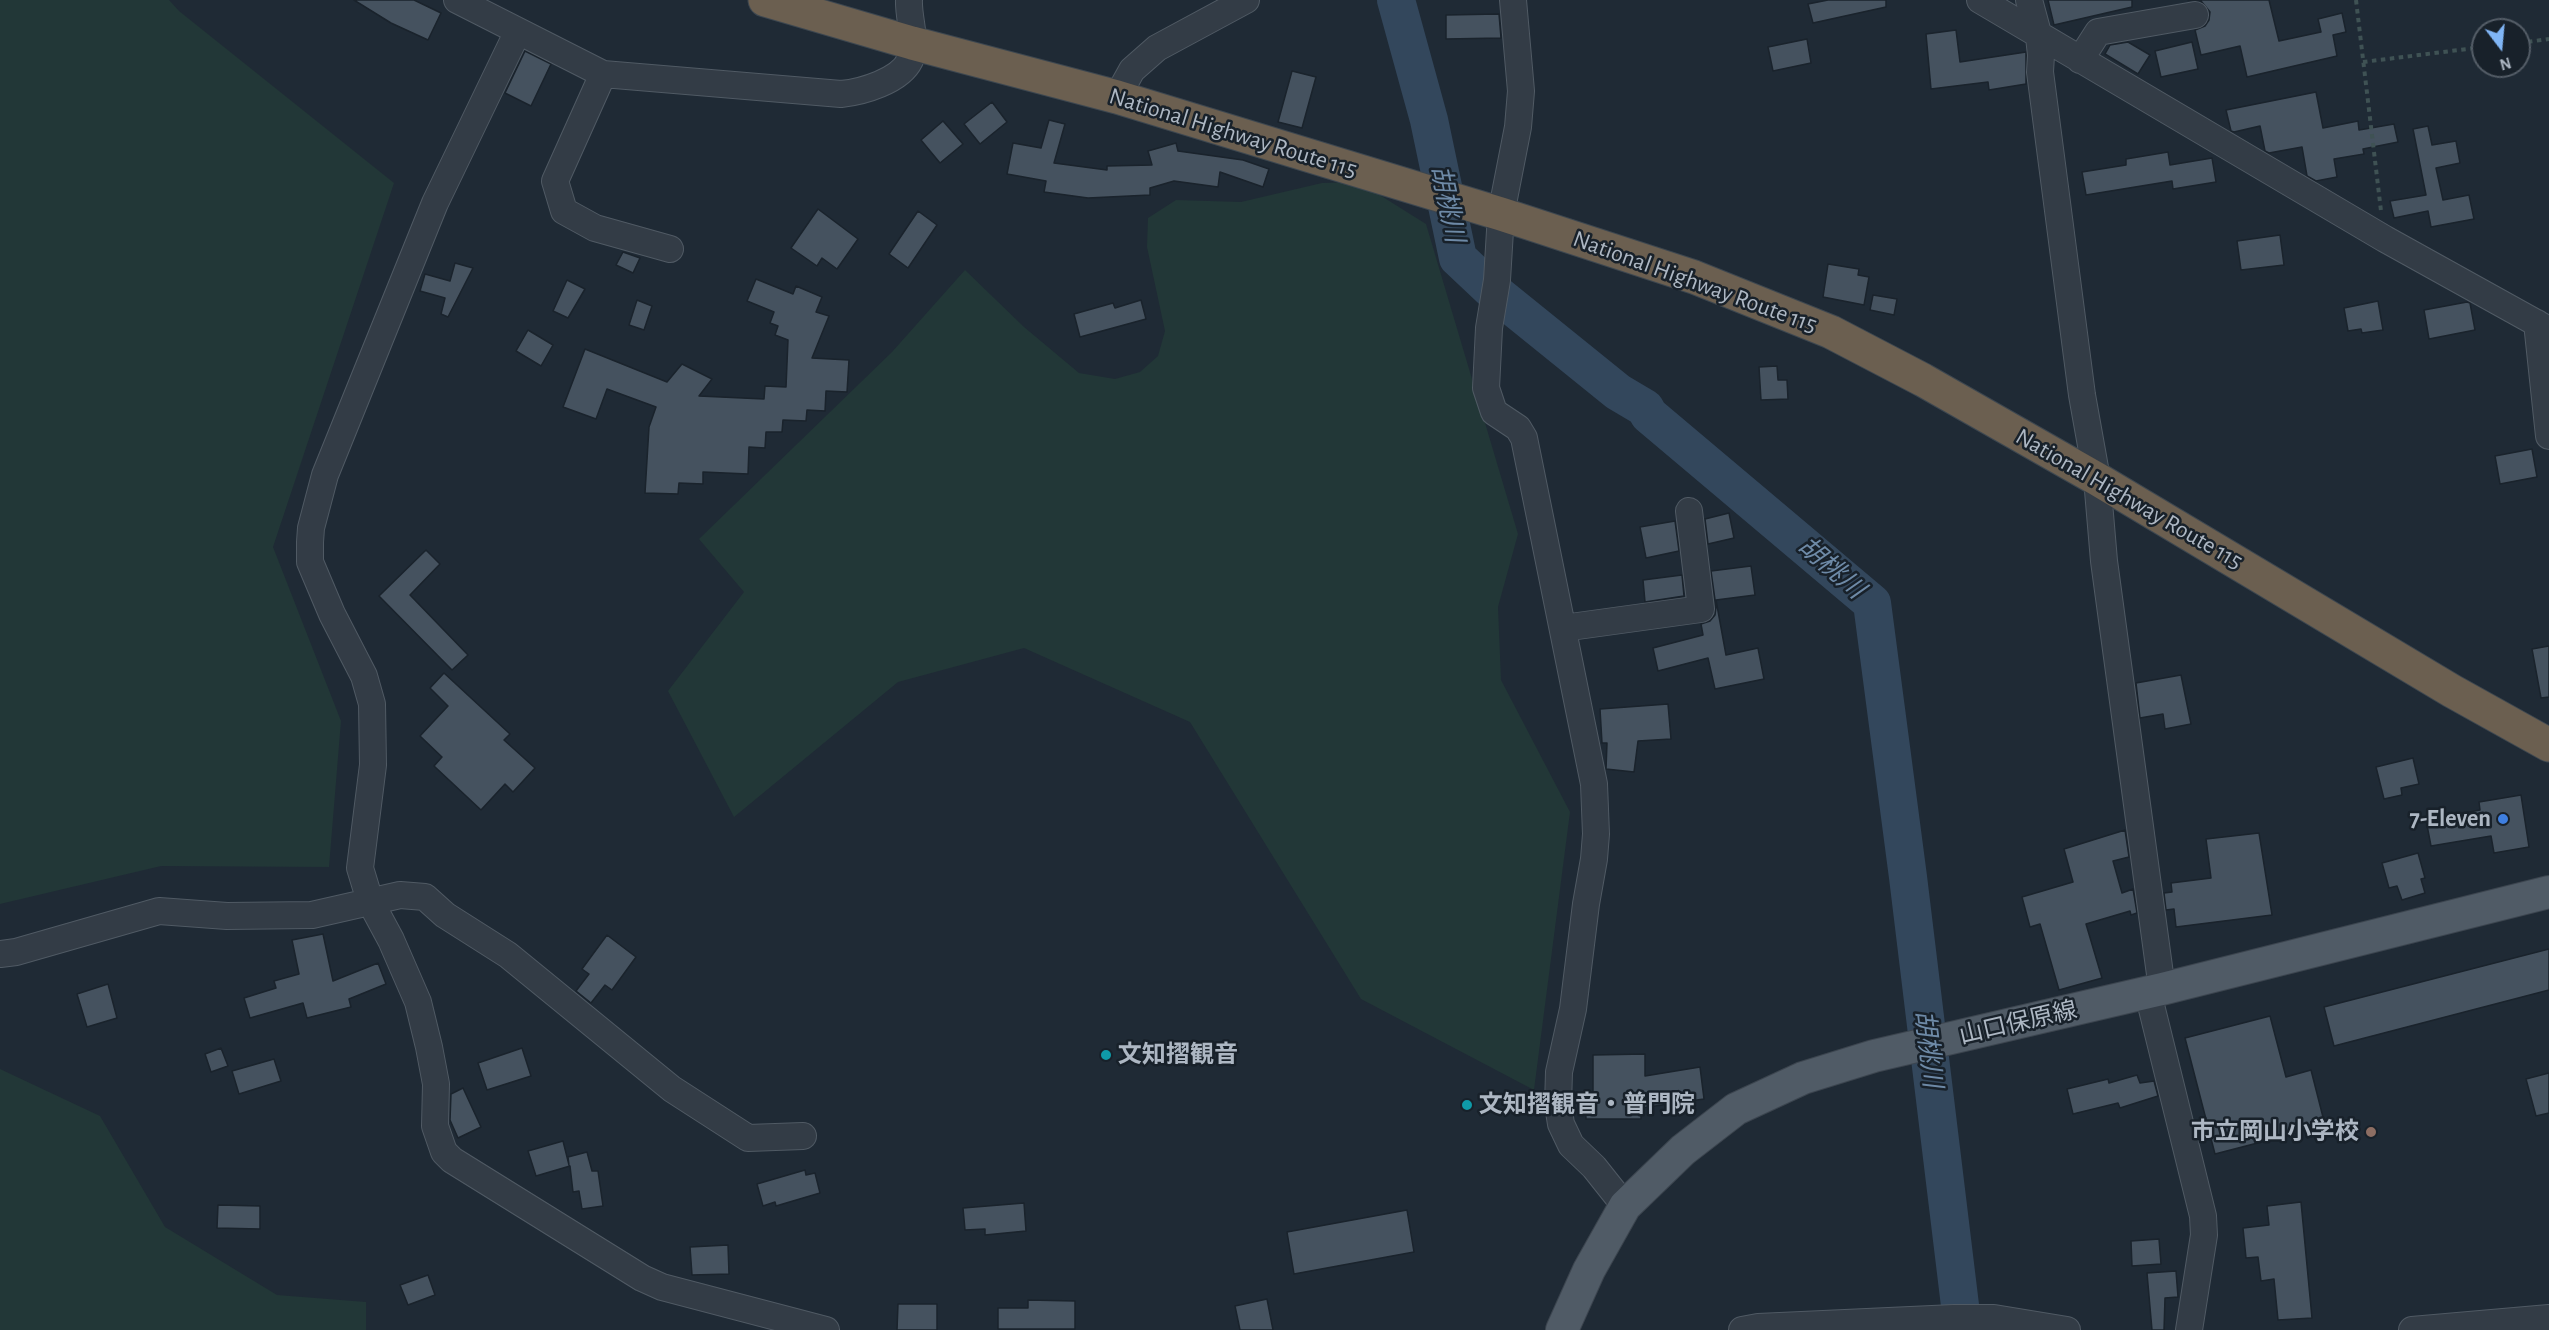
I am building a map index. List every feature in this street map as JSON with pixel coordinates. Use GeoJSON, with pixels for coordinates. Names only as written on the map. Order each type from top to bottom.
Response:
{"type":"FeatureCollection","features":[{"type":"Feature","properties":{"kind":"highway","name":"National Highway Route 115"},"geometry":{"type":"LineString","coordinates":[[765,0],[795,5],[912,43],[1117,97],[1501,214],[1694,277],[1831,332],[1923,380],[2097,479],[2452,691],[2549,745]]}},
{"type":"Feature","properties":{"kind":"main road","name":"山口保原線"},"geometry":{"type":"LineString","coordinates":[[1562,1330],[1589,1270],[1625,1206],[1683,1150],[1736,1109],[1803,1078],[1874,1056],[2155,991],[2549,892]]}},
{"type":"Feature","properties":{"kind":"street"},"geometry":{"type":"LineString","coordinates":[[457,0],[603,74],[841,94],[856,93],[876,87],[900,71],[910,60],[912,43],[909,0]]}},
{"type":"Feature","properties":{"kind":"street"},"geometry":{"type":"LineString","coordinates":[[1117,97],[1132,70],[1157,48],[1246,0]]}},
{"type":"Feature","properties":{"kind":"street"},"geometry":{"type":"LineString","coordinates":[[1513,0],[1521,91],[1518,127],[1501,214],[1497,280],[1488,328],[1486,388],[1494,412],[1518,428],[1524,438],[1594,784],[1596,834],[1573,1009],[1559,1072],[1558,1105],[1561,1124],[1570,1145],[1594,1167],[1625,1206]]}},
{"type":"Feature","properties":{"kind":"street"},"geometry":{"type":"LineString","coordinates":[[1980,0],[2385,239],[2543,326],[2549,436]]}},
{"type":"Feature","properties":{"kind":"street"},"geometry":{"type":"LineString","coordinates":[[2029,0],[2039,36],[2040,72],[2082,394],[2097,479],[2104,561],[2155,991],[2203,1216],[2204,1235],[2189,1330]]}},
{"type":"Feature","properties":{"kind":"street"},"geometry":{"type":"LineString","coordinates":[[2080,60],[2098,32],[2195,15]]}},
{"type":"Feature","properties":{"kind":"street"},"geometry":{"type":"LineString","coordinates":[[518,31],[435,203],[325,475],[311,528],[310,562],[324,597],[364,676],[372,704],[374,765],[360,868],[370,901],[391,940],[418,1002],[436,1084],[435,1125],[444,1152],[452,1160],[642,1278],[662,1287],[826,1330]]}},
{"type":"Feature","properties":{"kind":"street"},"geometry":{"type":"LineString","coordinates":[[603,74],[555,181],[564,211],[594,228],[670,249]]}},
{"type":"Feature","properties":{"kind":"street"},"geometry":{"type":"LineString","coordinates":[[1563,628],[1701,609],[1689,511]]}},
{"type":"Feature","properties":{"kind":"street"},"geometry":{"type":"LineString","coordinates":[[0,954],[159,911],[227,916],[312,915],[400,896],[425,897],[445,915],[508,955],[672,1089],[748,1138],[803,1136]]}},
{"type":"Feature","properties":{"kind":"street"},"geometry":{"type":"LineString","coordinates":[[1742,1330],[1758,1327],[1954,1317],[1994,1318],[2067,1330]]}},
{"type":"Feature","properties":{"kind":"street"},"geometry":{"type":"LineString","coordinates":[[2418,1330],[2546,1322]]}},
{"type":"Feature","properties":{"kind":"path"},"geometry":{"type":"LineString","coordinates":[[2356,0],[2385,239]]}},
{"type":"Feature","properties":{"kind":"path"},"geometry":{"type":"LineString","coordinates":[[2531,41],[2549,39]]}},
{"type":"Feature","properties":{"kind":"path"},"geometry":{"type":"LineString","coordinates":[[2363,62],[2471,48]]}},
{"type":"Feature","properties":{"kind":"green space"},"geometry":{"type":"Polygon","coordinates":[[[0,0],[169,0],[179,11],[394,183],[273,547],[341,721],[329,867],[161,866],[0,904],[0,0]]]}},
{"type":"Feature","properties":{"kind":"green space"},"geometry":{"type":"Polygon","coordinates":[[[1359,182],[1426,224],[1518,534],[1498,607],[1501,680],[1570,812],[1534,1090],[1361,999],[1190,722],[1024,648],[898,682],[734,817],[668,691],[744,592],[699,539],[892,352],[965,270],[1024,327],[1079,373],[1115,379],[1140,372],[1158,356],[1165,331],[1147,247],[1148,218],[1176,200],[1241,202],[1322,183],[1359,182]]]}},
{"type":"Feature","properties":{"kind":"green space"},"geometry":{"type":"Polygon","coordinates":[[[0,1069],[100,1116],[165,1227],[277,1295],[366,1302],[366,1330],[0,1330],[0,1069]]]}},
{"type":"Feature","properties":{"kind":"building"},"geometry":{"type":"Polygon","coordinates":[[[354,0],[414,0],[441,13],[428,40],[391,23],[354,0]]]}},
{"type":"Feature","properties":{"kind":"building"},"geometry":{"type":"Polygon","coordinates":[[[1828,0],[1886,0],[1886,7],[1813,23],[1808,4],[1828,0]]]}},
{"type":"Feature","properties":{"kind":"building"},"geometry":{"type":"Polygon","coordinates":[[[2048,0],[2132,0],[2132,7],[2054,25],[2048,0]]]}},
{"type":"Feature","properties":{"kind":"building"},"geometry":{"type":"Polygon","coordinates":[[[2188,0],[2269,0],[2279,41],[2321,32],[2318,19],[2342,13],[2346,32],[2333,35],[2337,56],[2247,77],[2240,46],[2201,55],[2195,30],[2205,26],[2210,12],[2201,1],[2188,0]]]}},
{"type":"Feature","properties":{"kind":"building"},"geometry":{"type":"Polygon","coordinates":[[[1499,14],[1501,38],[1446,39],[1446,15],[1499,14]]]}},
{"type":"Feature","properties":{"kind":"building"},"geometry":{"type":"Polygon","coordinates":[[[1956,30],[1960,62],[2026,52],[2026,84],[1989,90],[1988,82],[1931,89],[1926,34],[1956,30]]]}},
{"type":"Feature","properties":{"kind":"building"},"geometry":{"type":"Polygon","coordinates":[[[1807,39],[1811,63],[1773,71],[1768,47],[1807,39]]]}},
{"type":"Feature","properties":{"kind":"building"},"geometry":{"type":"Polygon","coordinates":[[[2128,42],[2150,55],[2138,74],[2105,54],[2110,45],[2128,42]]]}},
{"type":"Feature","properties":{"kind":"building"},"geometry":{"type":"Polygon","coordinates":[[[2192,42],[2198,69],[2161,77],[2155,51],[2192,42]]]}},
{"type":"Feature","properties":{"kind":"building"},"geometry":{"type":"Polygon","coordinates":[[[525,51],[551,64],[531,106],[505,93],[525,51]]]}},
{"type":"Feature","properties":{"kind":"building"},"geometry":{"type":"Polygon","coordinates":[[[1292,71],[1316,77],[1302,128],[1278,122],[1292,71]]]}},
{"type":"Feature","properties":{"kind":"building"},"geometry":{"type":"Polygon","coordinates":[[[2316,92],[2323,128],[2358,121],[2359,130],[2394,124],[2398,142],[2363,149],[2364,154],[2334,159],[2337,177],[2316,181],[2307,176],[2302,147],[2269,153],[2265,151],[2260,126],[2231,131],[2226,110],[2316,92]]]}},
{"type":"Feature","properties":{"kind":"building"},"geometry":{"type":"Polygon","coordinates":[[[992,102],[1007,122],[980,144],[964,124],[992,102]]]}},
{"type":"Feature","properties":{"kind":"building"},"geometry":{"type":"Polygon","coordinates":[[[1049,120],[1065,124],[1054,163],[1107,170],[1107,166],[1152,165],[1148,151],[1176,143],[1178,151],[1243,160],[1269,169],[1263,187],[1220,172],[1218,187],[1174,181],[1150,188],[1150,195],[1088,198],[1044,192],[1046,181],[1007,174],[1013,143],[1041,148],[1049,120]]]}},
{"type":"Feature","properties":{"kind":"building"},"geometry":{"type":"Polygon","coordinates":[[[943,121],[963,144],[940,163],[921,140],[943,121]]]}},
{"type":"Feature","properties":{"kind":"building"},"geometry":{"type":"Polygon","coordinates":[[[2428,126],[2432,145],[2456,141],[2460,163],[2436,168],[2443,200],[2469,195],[2474,219],[2431,227],[2428,211],[2394,218],[2390,201],[2426,195],[2413,129],[2428,126]]]}},
{"type":"Feature","properties":{"kind":"building"},"geometry":{"type":"Polygon","coordinates":[[[2168,152],[2170,165],[2212,158],[2216,182],[2173,189],[2172,181],[2086,195],[2082,172],[2126,165],[2126,159],[2168,152]]]}},
{"type":"Feature","properties":{"kind":"building"},"geometry":{"type":"Polygon","coordinates":[[[818,209],[858,239],[837,269],[822,258],[817,266],[791,248],[818,209]]]}},
{"type":"Feature","properties":{"kind":"building"},"geometry":{"type":"Polygon","coordinates":[[[918,211],[937,225],[908,268],[889,254],[918,211]]]}},
{"type":"Feature","properties":{"kind":"building"},"geometry":{"type":"Polygon","coordinates":[[[2280,235],[2284,265],[2241,270],[2237,241],[2280,235]]]}},
{"type":"Feature","properties":{"kind":"building"},"geometry":{"type":"Polygon","coordinates":[[[623,252],[640,258],[633,273],[616,265],[623,252]]]}},
{"type":"Feature","properties":{"kind":"building"},"geometry":{"type":"Polygon","coordinates":[[[455,263],[473,268],[448,317],[441,314],[445,298],[420,291],[425,274],[450,281],[455,263]]]}},
{"type":"Feature","properties":{"kind":"building"},"geometry":{"type":"Polygon","coordinates":[[[1828,264],[1859,269],[1858,275],[1869,277],[1864,305],[1823,297],[1828,264]]]}},
{"type":"Feature","properties":{"kind":"building"},"geometry":{"type":"Polygon","coordinates":[[[756,279],[793,294],[796,286],[822,297],[816,312],[829,316],[812,358],[849,360],[847,392],[826,391],[825,411],[807,410],[806,421],[783,420],[782,432],[766,432],[765,448],[749,447],[748,474],[703,472],[703,484],[679,483],[678,494],[645,493],[649,427],[656,407],[607,389],[596,419],[563,407],[585,349],[667,382],[682,364],[712,379],[699,396],[764,399],[765,386],[786,387],[788,340],[775,335],[778,326],[770,323],[774,312],[747,301],[756,279]]]}},
{"type":"Feature","properties":{"kind":"building"},"geometry":{"type":"Polygon","coordinates":[[[567,280],[585,289],[568,318],[553,311],[567,280]]]}},
{"type":"Feature","properties":{"kind":"building"},"geometry":{"type":"Polygon","coordinates":[[[1873,295],[1897,299],[1894,315],[1870,310],[1873,295]]]}},
{"type":"Feature","properties":{"kind":"building"},"geometry":{"type":"Polygon","coordinates":[[[637,300],[652,306],[644,330],[629,325],[637,300]]]}},
{"type":"Feature","properties":{"kind":"building"},"geometry":{"type":"Polygon","coordinates":[[[1141,300],[1146,319],[1080,337],[1074,314],[1113,303],[1115,308],[1141,300]]]}},
{"type":"Feature","properties":{"kind":"building"},"geometry":{"type":"Polygon","coordinates":[[[2378,301],[2383,330],[2362,333],[2361,329],[2348,331],[2344,308],[2378,301]]]}},
{"type":"Feature","properties":{"kind":"building"},"geometry":{"type":"Polygon","coordinates":[[[2470,303],[2475,330],[2429,339],[2424,310],[2470,303]]]}},
{"type":"Feature","properties":{"kind":"building"},"geometry":{"type":"Polygon","coordinates":[[[528,330],[553,345],[541,366],[516,351],[528,330]]]}},
{"type":"Feature","properties":{"kind":"building"},"geometry":{"type":"Polygon","coordinates":[[[1777,366],[1778,380],[1787,380],[1788,399],[1761,400],[1759,367],[1777,366]]]}},
{"type":"Feature","properties":{"kind":"building"},"geometry":{"type":"Polygon","coordinates":[[[2532,449],[2537,477],[2500,484],[2495,456],[2532,449]]]}},
{"type":"Feature","properties":{"kind":"building"},"geometry":{"type":"Polygon","coordinates":[[[1729,513],[1734,538],[1708,544],[1705,519],[1729,513]]]}},
{"type":"Feature","properties":{"kind":"building"},"geometry":{"type":"Polygon","coordinates":[[[1675,521],[1679,551],[1646,558],[1640,527],[1675,521]]]}},
{"type":"Feature","properties":{"kind":"building"},"geometry":{"type":"Polygon","coordinates":[[[426,550],[440,564],[410,595],[468,655],[452,670],[379,596],[426,550]]]}},
{"type":"Feature","properties":{"kind":"building"},"geometry":{"type":"Polygon","coordinates":[[[1751,566],[1755,595],[1716,600],[1726,655],[1758,648],[1764,679],[1715,689],[1708,658],[1658,671],[1653,648],[1703,635],[1701,624],[1710,621],[1715,615],[1711,571],[1751,566]]]}},
{"type":"Feature","properties":{"kind":"building"},"geometry":{"type":"Polygon","coordinates":[[[1682,575],[1684,596],[1645,602],[1643,580],[1682,575]]]}},
{"type":"Feature","properties":{"kind":"building"},"geometry":{"type":"Polygon","coordinates":[[[2549,646],[2549,697],[2541,698],[2532,649],[2549,646]]]}},
{"type":"Feature","properties":{"kind":"building"},"geometry":{"type":"Polygon","coordinates":[[[444,673],[510,734],[504,740],[535,768],[513,792],[505,784],[481,810],[434,766],[442,757],[420,736],[448,706],[430,688],[444,673]]]}},
{"type":"Feature","properties":{"kind":"building"},"geometry":{"type":"Polygon","coordinates":[[[2181,675],[2191,724],[2165,729],[2163,714],[2140,718],[2136,683],[2181,675]]]}},
{"type":"Feature","properties":{"kind":"building"},"geometry":{"type":"Polygon","coordinates":[[[1668,704],[1671,739],[1638,741],[1634,772],[1606,769],[1607,743],[1602,743],[1600,709],[1668,704]]]}},
{"type":"Feature","properties":{"kind":"building"},"geometry":{"type":"Polygon","coordinates":[[[2413,758],[2419,784],[2401,788],[2402,795],[2384,799],[2376,767],[2413,758]]]}},
{"type":"Feature","properties":{"kind":"building"},"geometry":{"type":"Polygon","coordinates":[[[2521,795],[2529,847],[2494,853],[2491,836],[2431,846],[2426,820],[2480,810],[2479,802],[2521,795]]]}},
{"type":"Feature","properties":{"kind":"building"},"geometry":{"type":"Polygon","coordinates":[[[2125,830],[2129,857],[2113,861],[2122,893],[2133,889],[2137,913],[2131,915],[2130,911],[2086,924],[2102,978],[2059,990],[2040,924],[2030,927],[2022,897],[2073,882],[2064,849],[2125,830]]]}},
{"type":"Feature","properties":{"kind":"building"},"geometry":{"type":"Polygon","coordinates":[[[2259,833],[2272,915],[2176,927],[2174,909],[2166,910],[2164,893],[2172,892],[2171,883],[2211,878],[2206,839],[2259,833]]]}},
{"type":"Feature","properties":{"kind":"building"},"geometry":{"type":"Polygon","coordinates":[[[2418,853],[2425,878],[2421,879],[2425,893],[2402,900],[2397,886],[2389,888],[2382,863],[2418,853]]]}},
{"type":"Feature","properties":{"kind":"building"},"geometry":{"type":"Polygon","coordinates":[[[323,934],[333,981],[378,963],[386,984],[349,999],[351,1007],[307,1018],[303,1003],[250,1018],[244,998],[276,988],[274,981],[299,974],[292,940],[323,934]]]}},
{"type":"Feature","properties":{"kind":"building"},"geometry":{"type":"Polygon","coordinates":[[[607,935],[636,957],[612,990],[605,985],[591,1003],[576,991],[589,974],[582,969],[607,935]]]}},
{"type":"Feature","properties":{"kind":"building"},"geometry":{"type":"Polygon","coordinates":[[[2549,949],[2549,990],[2334,1046],[2324,1007],[2549,949]]]}},
{"type":"Feature","properties":{"kind":"building"},"geometry":{"type":"Polygon","coordinates":[[[108,984],[117,1018],[87,1027],[77,994],[108,984]]]}},
{"type":"Feature","properties":{"kind":"building"},"geometry":{"type":"Polygon","coordinates":[[[2270,1016],[2286,1077],[2311,1070],[2324,1121],[2299,1128],[2300,1132],[2215,1154],[2185,1038],[2270,1016]]]}},
{"type":"Feature","properties":{"kind":"building"},"geometry":{"type":"Polygon","coordinates":[[[221,1048],[228,1066],[211,1072],[205,1054],[221,1048]]]}},
{"type":"Feature","properties":{"kind":"building"},"geometry":{"type":"Polygon","coordinates":[[[522,1048],[531,1076],[487,1090],[478,1063],[522,1048]]]}},
{"type":"Feature","properties":{"kind":"building"},"geometry":{"type":"Polygon","coordinates":[[[1645,1054],[1645,1076],[1700,1067],[1704,1099],[1641,1108],[1641,1119],[1586,1119],[1585,1093],[1593,1093],[1593,1055],[1645,1054]]]}},
{"type":"Feature","properties":{"kind":"building"},"geometry":{"type":"Polygon","coordinates":[[[274,1059],[281,1081],[239,1094],[232,1071],[274,1059]]]}},
{"type":"Feature","properties":{"kind":"building"},"geometry":{"type":"Polygon","coordinates":[[[2549,1073],[2549,1113],[2536,1116],[2526,1079],[2549,1073]]]}},
{"type":"Feature","properties":{"kind":"building"},"geometry":{"type":"Polygon","coordinates":[[[2137,1075],[2140,1083],[2154,1081],[2158,1096],[2120,1108],[2118,1103],[2073,1114],[2067,1089],[2108,1079],[2109,1083],[2137,1075]]]}},
{"type":"Feature","properties":{"kind":"building"},"geometry":{"type":"Polygon","coordinates":[[[463,1088],[481,1127],[458,1138],[450,1120],[451,1094],[463,1088]]]}},
{"type":"Feature","properties":{"kind":"building"},"geometry":{"type":"Polygon","coordinates":[[[563,1141],[569,1165],[568,1157],[587,1152],[592,1171],[598,1171],[603,1206],[582,1209],[579,1191],[573,1192],[570,1166],[536,1176],[528,1151],[563,1141]]]}},
{"type":"Feature","properties":{"kind":"building"},"geometry":{"type":"Polygon","coordinates":[[[805,1170],[806,1175],[815,1173],[820,1193],[776,1206],[775,1202],[763,1206],[757,1184],[805,1170]]]}},
{"type":"Feature","properties":{"kind":"building"},"geometry":{"type":"Polygon","coordinates":[[[2301,1202],[2312,1318],[2278,1320],[2274,1279],[2261,1281],[2258,1257],[2246,1258],[2243,1228],[2269,1225],[2267,1206],[2301,1202]]]}},
{"type":"Feature","properties":{"kind":"building"},"geometry":{"type":"Polygon","coordinates":[[[1024,1203],[1026,1231],[985,1235],[985,1229],[965,1230],[963,1208],[1024,1203]]]}},
{"type":"Feature","properties":{"kind":"building"},"geometry":{"type":"Polygon","coordinates":[[[218,1205],[260,1206],[260,1229],[217,1228],[218,1205]]]}},
{"type":"Feature","properties":{"kind":"building"},"geometry":{"type":"Polygon","coordinates":[[[1407,1210],[1414,1252],[1294,1274],[1287,1232],[1407,1210]]]}},
{"type":"Feature","properties":{"kind":"building"},"geometry":{"type":"Polygon","coordinates":[[[2159,1239],[2161,1264],[2132,1266],[2131,1241],[2159,1239]]]}},
{"type":"Feature","properties":{"kind":"building"},"geometry":{"type":"Polygon","coordinates":[[[728,1245],[729,1274],[692,1275],[690,1247],[728,1245]]]}},
{"type":"Feature","properties":{"kind":"building"},"geometry":{"type":"Polygon","coordinates":[[[2176,1271],[2178,1297],[2165,1298],[2164,1330],[2152,1330],[2147,1273],[2176,1271]]]}},
{"type":"Feature","properties":{"kind":"building"},"geometry":{"type":"Polygon","coordinates":[[[428,1275],[435,1295],[408,1305],[400,1285],[428,1275]]]}},
{"type":"Feature","properties":{"kind":"building"},"geometry":{"type":"Polygon","coordinates":[[[1267,1299],[1273,1330],[1240,1330],[1235,1306],[1267,1299]]]}},
{"type":"Feature","properties":{"kind":"building"},"geometry":{"type":"Polygon","coordinates":[[[1028,1300],[1075,1301],[1075,1329],[998,1329],[998,1308],[1028,1308],[1028,1300]]]}},
{"type":"Feature","properties":{"kind":"building"},"geometry":{"type":"Polygon","coordinates":[[[898,1304],[937,1304],[937,1330],[897,1330],[898,1304]]]}},
{"type":"Feature","properties":{"kind":"waterway","name":"胡桃川"},"geometry":{"type":"LineString","coordinates":[[1396,0],[1429,120],[1458,258],[1493,291],[1618,392],[1645,408],[1649,415],[1872,603],[1963,1330]]}},
{"type":"Feature","properties":{"kind":"place","name":"7-Eleven"},"geometry":{"type":"Point","coordinates":[2503,819]}},
{"type":"Feature","properties":{"kind":"place","name":"文知摺観音"},"geometry":{"type":"Point","coordinates":[1106,1055]}},
{"type":"Feature","properties":{"kind":"place","name":"文知摺観音・普門院"},"geometry":{"type":"Point","coordinates":[1467,1105]}},
{"type":"Feature","properties":{"kind":"place","name":"市立岡山小学校"},"geometry":{"type":"Point","coordinates":[2371,1132]}}]}
